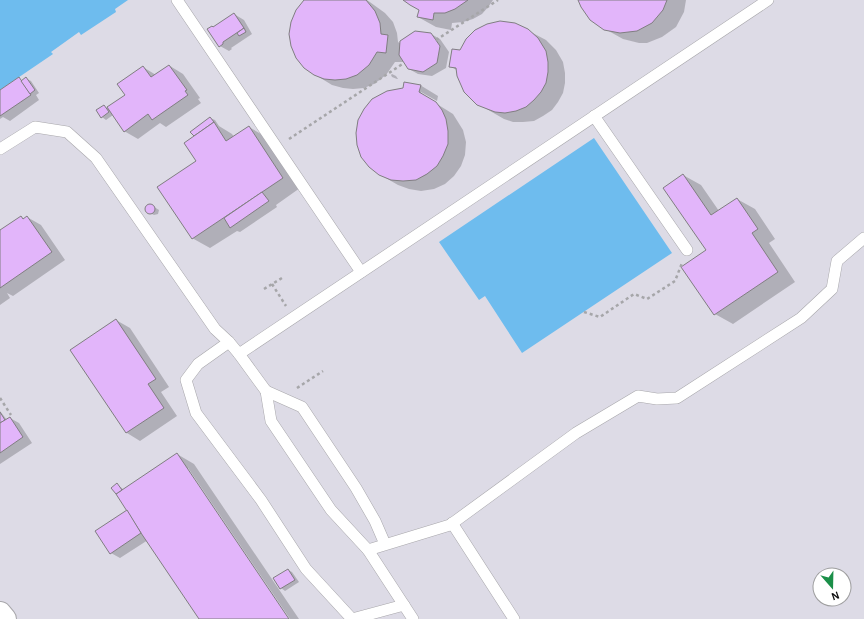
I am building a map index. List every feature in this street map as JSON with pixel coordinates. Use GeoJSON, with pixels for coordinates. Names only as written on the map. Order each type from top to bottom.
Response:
{"type":"FeatureCollection","features":[{"type":"Feature","properties":{"kind":"street"},"geometry":{"type":"LineString","coordinates":[[0,613],[5,619]]}},
{"type":"Feature","properties":{"kind":"lane"},"geometry":{"type":"LineString","coordinates":[[178,0],[362,272]]}},
{"type":"Feature","properties":{"kind":"lane"},"geometry":{"type":"LineString","coordinates":[[239,354],[768,0]]}},
{"type":"Feature","properties":{"kind":"lane"},"geometry":{"type":"LineString","coordinates":[[594,116],[687,250]]}},
{"type":"Feature","properties":{"kind":"lane"},"geometry":{"type":"LineString","coordinates":[[0,148],[35,127],[67,132],[96,158],[215,329],[239,354],[266,391],[271,421],[331,510],[368,550],[413,619]]}},
{"type":"Feature","properties":{"kind":"lane"},"geometry":{"type":"LineString","coordinates":[[368,550],[452,523],[576,433],[638,396],[657,399],[677,398],[801,318],[832,289],[837,261],[864,238]]}},
{"type":"Feature","properties":{"kind":"lane"},"geometry":{"type":"LineString","coordinates":[[229,342],[198,364],[186,380],[196,413],[261,500],[306,568],[352,619],[404,605]]}},
{"type":"Feature","properties":{"kind":"lane"},"geometry":{"type":"LineString","coordinates":[[266,391],[302,407],[356,488],[375,521],[385,544]]}},
{"type":"Feature","properties":{"kind":"lane"},"geometry":{"type":"LineString","coordinates":[[452,523],[514,619]]}},
{"type":"Feature","properties":{"kind":"path"},"geometry":{"type":"LineString","coordinates":[[436,40],[498,0]]}},
{"type":"Feature","properties":{"kind":"path"},"geometry":{"type":"LineString","coordinates":[[277,147],[404,63]]}},
{"type":"Feature","properties":{"kind":"path"},"geometry":{"type":"LineString","coordinates":[[584,312],[600,316],[634,294],[647,299],[675,281],[687,250]]}},
{"type":"Feature","properties":{"kind":"path"},"geometry":{"type":"LineString","coordinates":[[264,289],[282,278]]}},
{"type":"Feature","properties":{"kind":"path"},"geometry":{"type":"LineString","coordinates":[[272,284],[294,317]]}},
{"type":"Feature","properties":{"kind":"path"},"geometry":{"type":"LineString","coordinates":[[297,388],[323,371]]}},
{"type":"Feature","properties":{"kind":"path"},"geometry":{"type":"LineString","coordinates":[[0,398],[11,415]]}},
{"type":"Feature","properties":{"kind":"shaded area"},"geometry":{"type":"Polygon","coordinates":[[[0,0],[864,0],[864,619],[0,619],[0,0]]]}},
{"type":"Feature","properties":{"kind":"water"},"geometry":{"type":"Polygon","coordinates":[[[0,0],[128,0],[115,9],[116,12],[81,35],[79,32],[51,52],[53,54],[0,90],[0,0]]]}},
{"type":"Feature","properties":{"kind":"water"},"geometry":{"type":"Polygon","coordinates":[[[594,138],[672,253],[522,353],[485,296],[479,300],[439,242],[594,138]]]}},
{"type":"Feature","properties":{"kind":"building"},"geometry":{"type":"Polygon","coordinates":[[[304,0],[366,0],[375,11],[380,23],[381,34],[388,35],[386,53],[377,52],[369,65],[357,75],[346,79],[324,79],[314,75],[304,68],[296,58],[291,46],[289,34],[291,22],[296,10],[304,0]]]}},
{"type":"Feature","properties":{"kind":"building"},"geometry":{"type":"Polygon","coordinates":[[[403,0],[468,0],[455,9],[445,13],[434,13],[433,20],[417,17],[419,10],[403,0]]]}},
{"type":"Feature","properties":{"kind":"building"},"geometry":{"type":"Polygon","coordinates":[[[578,0],[667,0],[663,10],[652,23],[637,31],[620,33],[604,30],[590,20],[578,0]]]}},
{"type":"Feature","properties":{"kind":"building"},"geometry":{"type":"Polygon","coordinates":[[[234,13],[244,28],[223,42],[223,44],[219,47],[207,29],[212,26],[213,27],[234,13]]]}},
{"type":"Feature","properties":{"kind":"building"},"geometry":{"type":"Polygon","coordinates":[[[500,21],[515,23],[528,29],[538,38],[546,51],[548,62],[546,83],[541,92],[526,107],[505,113],[495,112],[477,105],[464,92],[457,76],[456,68],[449,67],[452,49],[460,50],[466,39],[475,30],[487,24],[500,21]]]}},
{"type":"Feature","properties":{"kind":"building"},"geometry":{"type":"Polygon","coordinates":[[[244,28],[246,32],[239,36],[237,33],[244,28]]]}},
{"type":"Feature","properties":{"kind":"building"},"geometry":{"type":"Polygon","coordinates":[[[415,31],[431,33],[440,46],[437,63],[423,72],[408,69],[399,55],[400,41],[415,31]]]}},
{"type":"Feature","properties":{"kind":"building"},"geometry":{"type":"Polygon","coordinates":[[[169,65],[187,90],[185,91],[188,95],[152,120],[148,114],[124,132],[107,107],[125,95],[117,84],[143,66],[151,77],[169,65]]]}},
{"type":"Feature","properties":{"kind":"building"},"geometry":{"type":"Polygon","coordinates":[[[19,77],[31,95],[0,116],[0,90],[19,77]]]}},
{"type":"Feature","properties":{"kind":"building"},"geometry":{"type":"Polygon","coordinates":[[[26,77],[35,90],[30,94],[21,81],[26,77]]]}},
{"type":"Feature","properties":{"kind":"building"},"geometry":{"type":"Polygon","coordinates":[[[404,82],[421,85],[419,92],[436,102],[442,110],[446,119],[448,144],[437,166],[416,180],[403,181],[391,180],[379,175],[369,167],[361,157],[357,145],[356,133],[358,120],[372,99],[387,91],[403,88],[404,82]]]}},
{"type":"Feature","properties":{"kind":"building"},"geometry":{"type":"Polygon","coordinates":[[[104,105],[109,112],[101,118],[96,110],[104,105]]]}},
{"type":"Feature","properties":{"kind":"building"},"geometry":{"type":"Polygon","coordinates":[[[210,117],[214,122],[194,136],[190,132],[210,117]]]}},
{"type":"Feature","properties":{"kind":"building"},"geometry":{"type":"Polygon","coordinates":[[[214,122],[226,141],[249,126],[283,178],[192,239],[157,187],[196,161],[184,143],[214,122]]]}},
{"type":"Feature","properties":{"kind":"building"},"geometry":{"type":"Polygon","coordinates":[[[683,174],[711,215],[737,198],[758,229],[752,233],[778,272],[714,315],[681,267],[706,250],[663,188],[683,174]]]}},
{"type":"Feature","properties":{"kind":"building"},"geometry":{"type":"Polygon","coordinates":[[[262,192],[269,201],[230,228],[224,218],[262,192]]]}},
{"type":"Feature","properties":{"kind":"building"},"geometry":{"type":"Polygon","coordinates":[[[150,204],[155,209],[150,214],[145,209],[150,204]]]}},
{"type":"Feature","properties":{"kind":"building"},"geometry":{"type":"Polygon","coordinates":[[[21,216],[23,219],[27,216],[52,252],[0,288],[0,230],[21,216]]]}},
{"type":"Feature","properties":{"kind":"building"},"geometry":{"type":"Polygon","coordinates":[[[116,319],[156,379],[148,384],[164,408],[126,433],[70,350],[116,319]]]}},
{"type":"Feature","properties":{"kind":"building"},"geometry":{"type":"Polygon","coordinates":[[[0,412],[5,420],[0,423],[0,412]]]}},
{"type":"Feature","properties":{"kind":"building"},"geometry":{"type":"Polygon","coordinates":[[[10,417],[23,437],[0,453],[0,423],[10,417]]]}},
{"type":"Feature","properties":{"kind":"building"},"geometry":{"type":"Polygon","coordinates":[[[177,453],[289,619],[199,619],[116,494],[177,453]]]}},
{"type":"Feature","properties":{"kind":"building"},"geometry":{"type":"Polygon","coordinates":[[[117,483],[122,490],[116,494],[111,488],[117,483]]]}},
{"type":"Feature","properties":{"kind":"building"},"geometry":{"type":"Polygon","coordinates":[[[127,510],[141,533],[110,554],[95,531],[127,510]]]}},
{"type":"Feature","properties":{"kind":"building"},"geometry":{"type":"Polygon","coordinates":[[[288,569],[295,580],[280,589],[273,578],[288,569]]]}}]}
